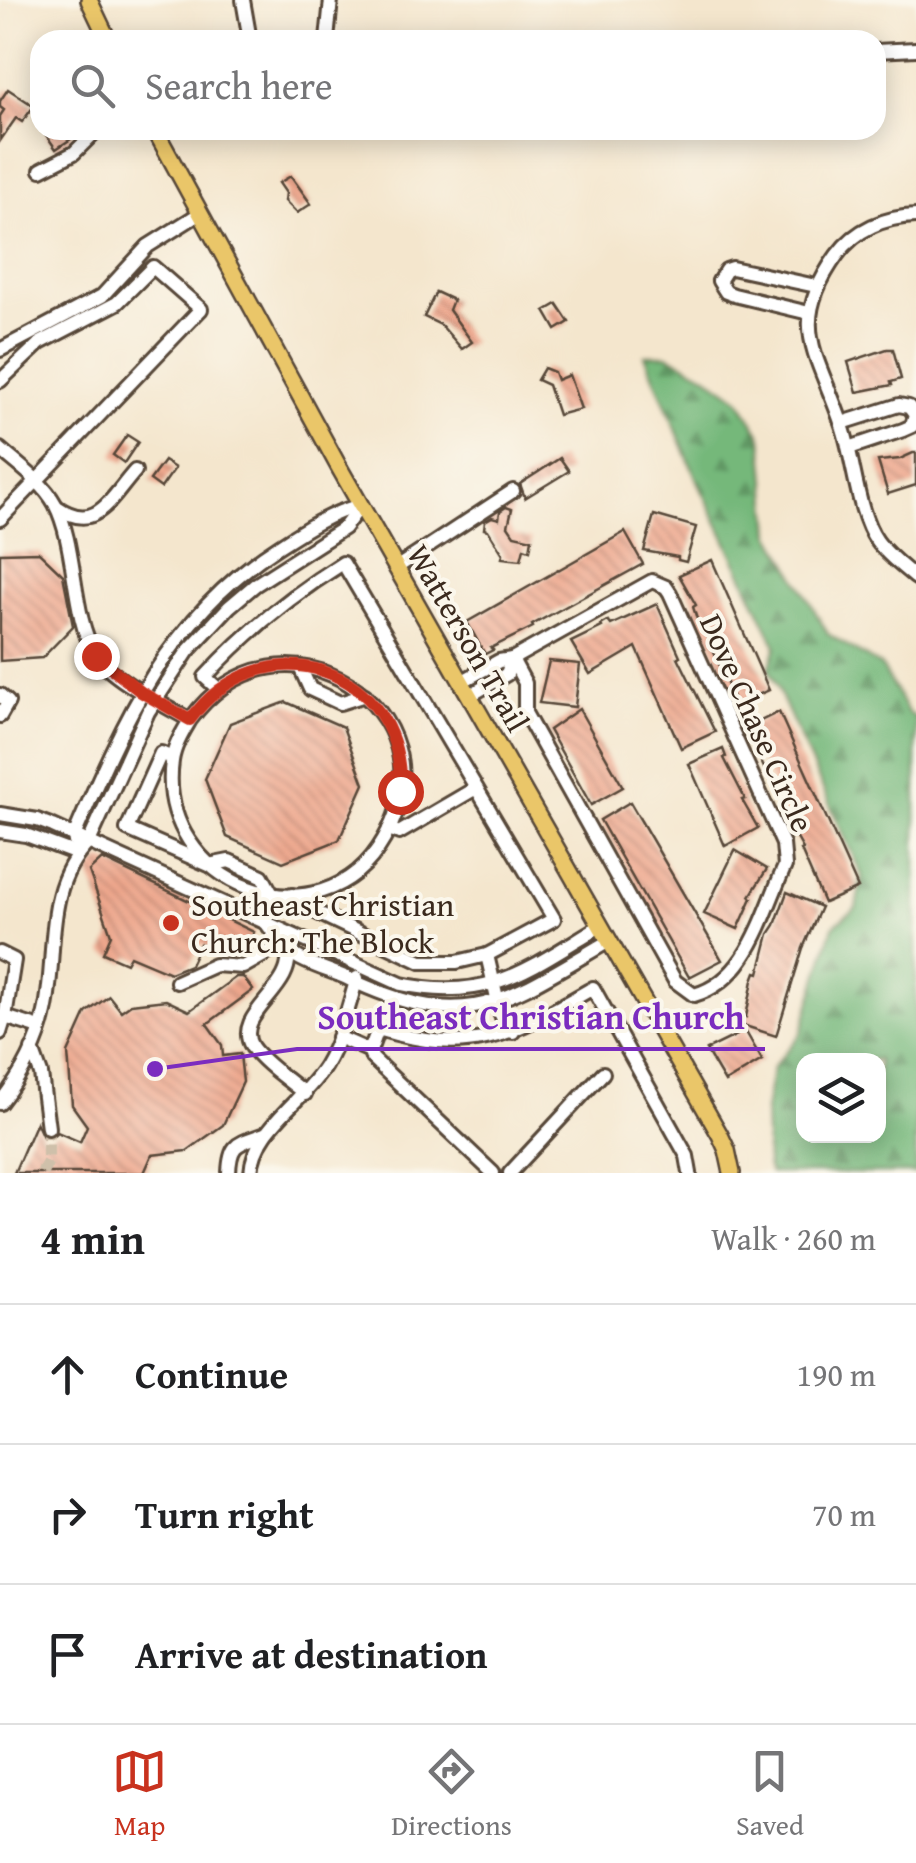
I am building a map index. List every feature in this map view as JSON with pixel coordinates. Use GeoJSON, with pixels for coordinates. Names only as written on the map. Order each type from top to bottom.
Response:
{"type":"FeatureCollection","features":[{"type":"Feature","properties":{"kind":"main road"},"geometry":{"type":"LineString","coordinates":[[88,0],[103,30]]}},
{"type":"Feature","properties":{"kind":"main road","name":"Watterson Trail"},"geometry":{"type":"LineString","coordinates":[[160,140],[360,505],[720,1135],[728,1150],[732,1173]]}},
{"type":"Feature","properties":{"kind":"street"},"geometry":{"type":"LineString","coordinates":[[243,0],[248,30]]}},
{"type":"Feature","properties":{"kind":"street"},"geometry":{"type":"LineString","coordinates":[[328,30],[330,0]]}},
{"type":"Feature","properties":{"kind":"street"},"geometry":{"type":"LineString","coordinates":[[886,50],[916,49]]}},
{"type":"Feature","properties":{"kind":"street"},"geometry":{"type":"LineString","coordinates":[[41,170],[74,153],[87,140]]}},
{"type":"Feature","properties":{"kind":"street"},"geometry":{"type":"LineString","coordinates":[[0,350],[102,296],[148,246],[199,214]]}},
{"type":"Feature","properties":{"kind":"street"},"geometry":{"type":"LineString","coordinates":[[916,216],[879,222],[842,248],[816,286],[809,313],[813,348],[842,423],[875,538],[891,558],[916,578]]}},
{"type":"Feature","properties":{"kind":"street"},"geometry":{"type":"LineString","coordinates":[[0,380],[40,343],[117,303],[153,267],[201,309],[0,519]]}},
{"type":"Feature","properties":{"kind":"street"},"geometry":{"type":"LineString","coordinates":[[809,313],[726,292],[719,281],[732,268],[816,286]]}},
{"type":"Feature","properties":{"kind":"street"},"geometry":{"type":"LineString","coordinates":[[842,423],[899,405],[910,407],[915,414],[912,426],[849,448]]}},
{"type":"Feature","properties":{"kind":"street"},"geometry":{"type":"LineString","coordinates":[[0,449],[56,507],[72,518],[96,515],[135,472]]}},
{"type":"Feature","properties":{"kind":"street"},"geometry":{"type":"LineString","coordinates":[[396,568],[513,491]]}},
{"type":"Feature","properties":{"kind":"street"},"geometry":{"type":"LineString","coordinates":[[77,854],[74,836],[121,728],[178,637],[226,586],[267,554],[336,511],[360,505]]}},
{"type":"Feature","properties":{"kind":"street"},"geometry":{"type":"LineString","coordinates":[[0,1102],[15,1084],[40,1028],[48,992],[54,914],[66,876],[77,854],[89,842],[155,700],[188,651],[229,607],[274,571],[344,528],[360,505]]}},
{"type":"Feature","properties":{"kind":"street"},"geometry":{"type":"LineString","coordinates":[[56,507],[92,648],[102,663],[141,692],[190,720]]}},
{"type":"Feature","properties":{"kind":"street"},"geometry":{"type":"LineString","coordinates":[[217,688],[204,677],[232,646],[274,608],[343,563],[554,918],[487,955],[434,963],[410,959],[299,904],[292,896]]}},
{"type":"Feature","properties":{"kind":"street","name":"Dove Chase Circle"},"geometry":{"type":"LineString","coordinates":[[465,689],[499,660],[512,660],[644,584],[660,583],[670,593],[786,856],[740,964],[717,986],[694,995],[675,982],[525,713],[526,683],[512,660]]}},
{"type":"Feature","properties":{"kind":"street"},"geometry":{"type":"LineString","coordinates":[[172,758],[161,754],[127,829],[209,865],[228,861],[262,876],[272,894],[292,896],[329,888],[371,858],[389,829],[400,795],[401,768],[396,744],[383,715],[364,695],[331,675],[300,667],[274,666],[252,670],[217,688],[190,720],[172,758],[170,788],[174,809],[196,852],[209,865]]}},
{"type":"Feature","properties":{"kind":"street"},"geometry":{"type":"LineString","coordinates":[[300,667],[310,689],[340,703],[364,695]]}},
{"type":"Feature","properties":{"kind":"street"},"geometry":{"type":"LineString","coordinates":[[0,695],[8,702],[0,716]]}},
{"type":"Feature","properties":{"kind":"street"},"geometry":{"type":"LineString","coordinates":[[389,829],[399,833],[476,788]]}},
{"type":"Feature","properties":{"kind":"street"},"geometry":{"type":"LineString","coordinates":[[0,814],[37,820],[401,984],[419,988],[460,990],[495,984],[600,926]]}},
{"type":"Feature","properties":{"kind":"street"},"geometry":{"type":"LineString","coordinates":[[0,831],[26,835],[77,854]]}},
{"type":"Feature","properties":{"kind":"street"},"geometry":{"type":"LineString","coordinates":[[266,922],[287,950],[398,1001],[427,1008],[466,1008],[525,990],[609,942]]}},
{"type":"Feature","properties":{"kind":"street"},"geometry":{"type":"LineString","coordinates":[[177,982],[215,965],[242,967],[273,950],[325,948]]}},
{"type":"Feature","properties":{"kind":"street"},"geometry":{"type":"LineString","coordinates":[[287,950],[289,964],[274,994],[253,1016],[248,1037],[254,1050],[306,1094]]}},
{"type":"Feature","properties":{"kind":"street"},"geometry":{"type":"LineString","coordinates":[[0,953],[14,960],[0,1033]]}},
{"type":"Feature","properties":{"kind":"street"},"geometry":{"type":"LineString","coordinates":[[487,955],[504,1022],[513,1032]]}},
{"type":"Feature","properties":{"kind":"street"},"geometry":{"type":"LineString","coordinates":[[251,1173],[256,1150],[267,1133],[306,1094],[327,1063],[361,966]]}},
{"type":"Feature","properties":{"kind":"street"},"geometry":{"type":"LineString","coordinates":[[493,1173],[372,1058],[370,1051],[378,1029],[453,1044],[513,1032],[594,988],[688,1156],[690,1173]]}},
{"type":"Feature","properties":{"kind":"street"},"geometry":{"type":"LineString","coordinates":[[5,1018],[40,1028]]}},
{"type":"Feature","properties":{"kind":"street"},"geometry":{"type":"LineString","coordinates":[[338,1038],[370,1051]]}},
{"type":"Feature","properties":{"kind":"street"},"geometry":{"type":"LineString","coordinates":[[32,1048],[42,1074],[48,1128]]}},
{"type":"Feature","properties":{"kind":"street"},"geometry":{"type":"LineString","coordinates":[[510,1173],[603,1073]]}},
{"type":"Feature","properties":{"kind":"street"},"geometry":{"type":"LineString","coordinates":[[229,1173],[230,1156],[236,1144],[267,1133]]}},
{"type":"Feature","properties":{"kind":"green space"},"geometry":{"type":"Polygon","coordinates":[[[645,355],[667,355],[704,374],[739,399],[762,437],[771,533],[828,634],[881,666],[909,714],[916,717],[916,1173],[770,1173],[767,1165],[765,1109],[773,1067],[801,1034],[833,926],[856,908],[862,876],[769,669],[776,646],[694,473],[645,355]]]}},
{"type":"Feature","properties":{"kind":"building"},"geometry":{"type":"Polygon","coordinates":[[[8,89],[30,103],[30,111],[22,122],[16,118],[0,141],[0,116],[4,110],[0,101],[8,89]]]}},
{"type":"Feature","properties":{"kind":"building"},"geometry":{"type":"Polygon","coordinates":[[[50,140],[70,140],[56,149],[50,140]]]}},
{"type":"Feature","properties":{"kind":"building"},"geometry":{"type":"Polygon","coordinates":[[[291,176],[311,204],[297,213],[285,201],[286,193],[279,183],[291,176]]]}},
{"type":"Feature","properties":{"kind":"building"},"geometry":{"type":"Polygon","coordinates":[[[436,292],[453,300],[449,310],[472,342],[462,349],[441,325],[424,317],[436,292]]]}},
{"type":"Feature","properties":{"kind":"building"},"geometry":{"type":"Polygon","coordinates":[[[557,304],[569,322],[556,330],[545,311],[557,304]]]}},
{"type":"Feature","properties":{"kind":"building"},"geometry":{"type":"Polygon","coordinates":[[[893,349],[901,379],[891,382],[892,385],[857,392],[848,362],[893,349]]]}},
{"type":"Feature","properties":{"kind":"building"},"geometry":{"type":"Polygon","coordinates":[[[544,368],[554,372],[557,380],[569,375],[581,409],[558,415],[548,385],[537,380],[544,368]]]}},
{"type":"Feature","properties":{"kind":"building"},"geometry":{"type":"Polygon","coordinates":[[[127,435],[138,442],[124,463],[113,455],[127,435]]]}},
{"type":"Feature","properties":{"kind":"building"},"geometry":{"type":"Polygon","coordinates":[[[913,453],[916,485],[888,494],[878,461],[913,453]]]}},
{"type":"Feature","properties":{"kind":"building"},"geometry":{"type":"Polygon","coordinates":[[[560,458],[569,471],[525,498],[520,484],[560,458]]]}},
{"type":"Feature","properties":{"kind":"building"},"geometry":{"type":"Polygon","coordinates":[[[164,461],[175,468],[161,488],[150,480],[164,461]]]}},
{"type":"Feature","properties":{"kind":"building"},"geometry":{"type":"Polygon","coordinates":[[[512,509],[508,526],[514,535],[532,539],[530,550],[524,548],[521,560],[502,558],[484,529],[485,521],[499,519],[500,511],[512,509]]]}},
{"type":"Feature","properties":{"kind":"building"},"geometry":{"type":"Polygon","coordinates":[[[654,515],[696,527],[686,562],[644,551],[654,515]]]}},
{"type":"Feature","properties":{"kind":"building"},"geometry":{"type":"Polygon","coordinates":[[[625,532],[643,564],[485,654],[467,622],[625,532]]]}},
{"type":"Feature","properties":{"kind":"building"},"geometry":{"type":"Polygon","coordinates":[[[39,552],[63,575],[73,626],[42,658],[0,661],[0,553],[39,552]]]}},
{"type":"Feature","properties":{"kind":"building"},"geometry":{"type":"Polygon","coordinates":[[[712,560],[769,690],[736,705],[698,622],[693,607],[696,605],[679,575],[712,560]]]}},
{"type":"Feature","properties":{"kind":"building"},"geometry":{"type":"Polygon","coordinates":[[[657,604],[715,732],[681,748],[636,647],[590,674],[571,642],[608,621],[611,625],[657,604]]]}},
{"type":"Feature","properties":{"kind":"building"},"geometry":{"type":"Polygon","coordinates":[[[549,661],[580,664],[575,707],[539,703],[549,661]]]}},
{"type":"Feature","properties":{"kind":"building"},"geometry":{"type":"Polygon","coordinates":[[[286,702],[343,727],[364,784],[339,840],[283,862],[227,837],[205,779],[230,723],[286,702]]]}},
{"type":"Feature","properties":{"kind":"building"},"geometry":{"type":"Polygon","coordinates":[[[579,709],[623,787],[591,805],[549,730],[579,709]]]}},
{"type":"Feature","properties":{"kind":"building"},"geometry":{"type":"Polygon","coordinates":[[[779,712],[858,888],[824,903],[746,728],[779,712]]]}},
{"type":"Feature","properties":{"kind":"building"},"geometry":{"type":"Polygon","coordinates":[[[723,749],[745,799],[742,800],[758,828],[725,846],[689,764],[723,749]]]}},
{"type":"Feature","properties":{"kind":"building"},"geometry":{"type":"Polygon","coordinates":[[[630,802],[722,960],[689,977],[600,820],[630,802]]]}},
{"type":"Feature","properties":{"kind":"building"},"geometry":{"type":"Polygon","coordinates":[[[735,850],[767,869],[750,896],[738,929],[704,914],[735,850]]]}},
{"type":"Feature","properties":{"kind":"building","name":"Southeast Christian Church: The Block"},"geometry":{"type":"Polygon","coordinates":[[[102,859],[254,932],[244,955],[227,956],[200,944],[190,965],[170,973],[130,956],[126,963],[103,953],[111,935],[89,871],[102,859]]]}},
{"type":"Feature","properties":{"kind":"building"},"geometry":{"type":"Polygon","coordinates":[[[787,892],[821,907],[803,948],[776,1036],[742,1025],[762,1060],[725,1082],[706,1050],[737,1035],[743,1016],[746,1017],[753,980],[759,973],[769,934],[787,892]]]}},
{"type":"Feature","properties":{"kind":"building"},"geometry":{"type":"Polygon","coordinates":[[[236,977],[243,977],[253,990],[207,1024],[222,1045],[223,1056],[240,1054],[243,1082],[223,1125],[187,1151],[152,1155],[144,1173],[14,1173],[36,1122],[43,1137],[50,1138],[57,1132],[80,1142],[87,1126],[72,1105],[68,1053],[86,1013],[109,996],[121,1011],[131,1004],[166,1000],[189,1011],[236,977]]]}},
{"type":"Feature","properties":{"kind":"tunnel"},"geometry":{"type":"LineString","coordinates":[[42,1173],[48,1162],[48,1128]]}},
{"type":"Feature","properties":{"kind":"place","name":"Southeast Christian Church: The Block"},"geometry":{"type":"Point","coordinates":[171,923]}},
{"type":"Feature","properties":{"kind":"place","name":"Southeast Christian Church"},"geometry":{"type":"Point","coordinates":[155,1069]}},
{"type":"Feature","properties":{"kind":"route"},"geometry":{"type":"LineString","coordinates":[[96,656],[141,692],[190,720],[217,688],[252,670],[290,666],[331,675],[362,693],[383,715],[396,744],[400,791]]}}]}
